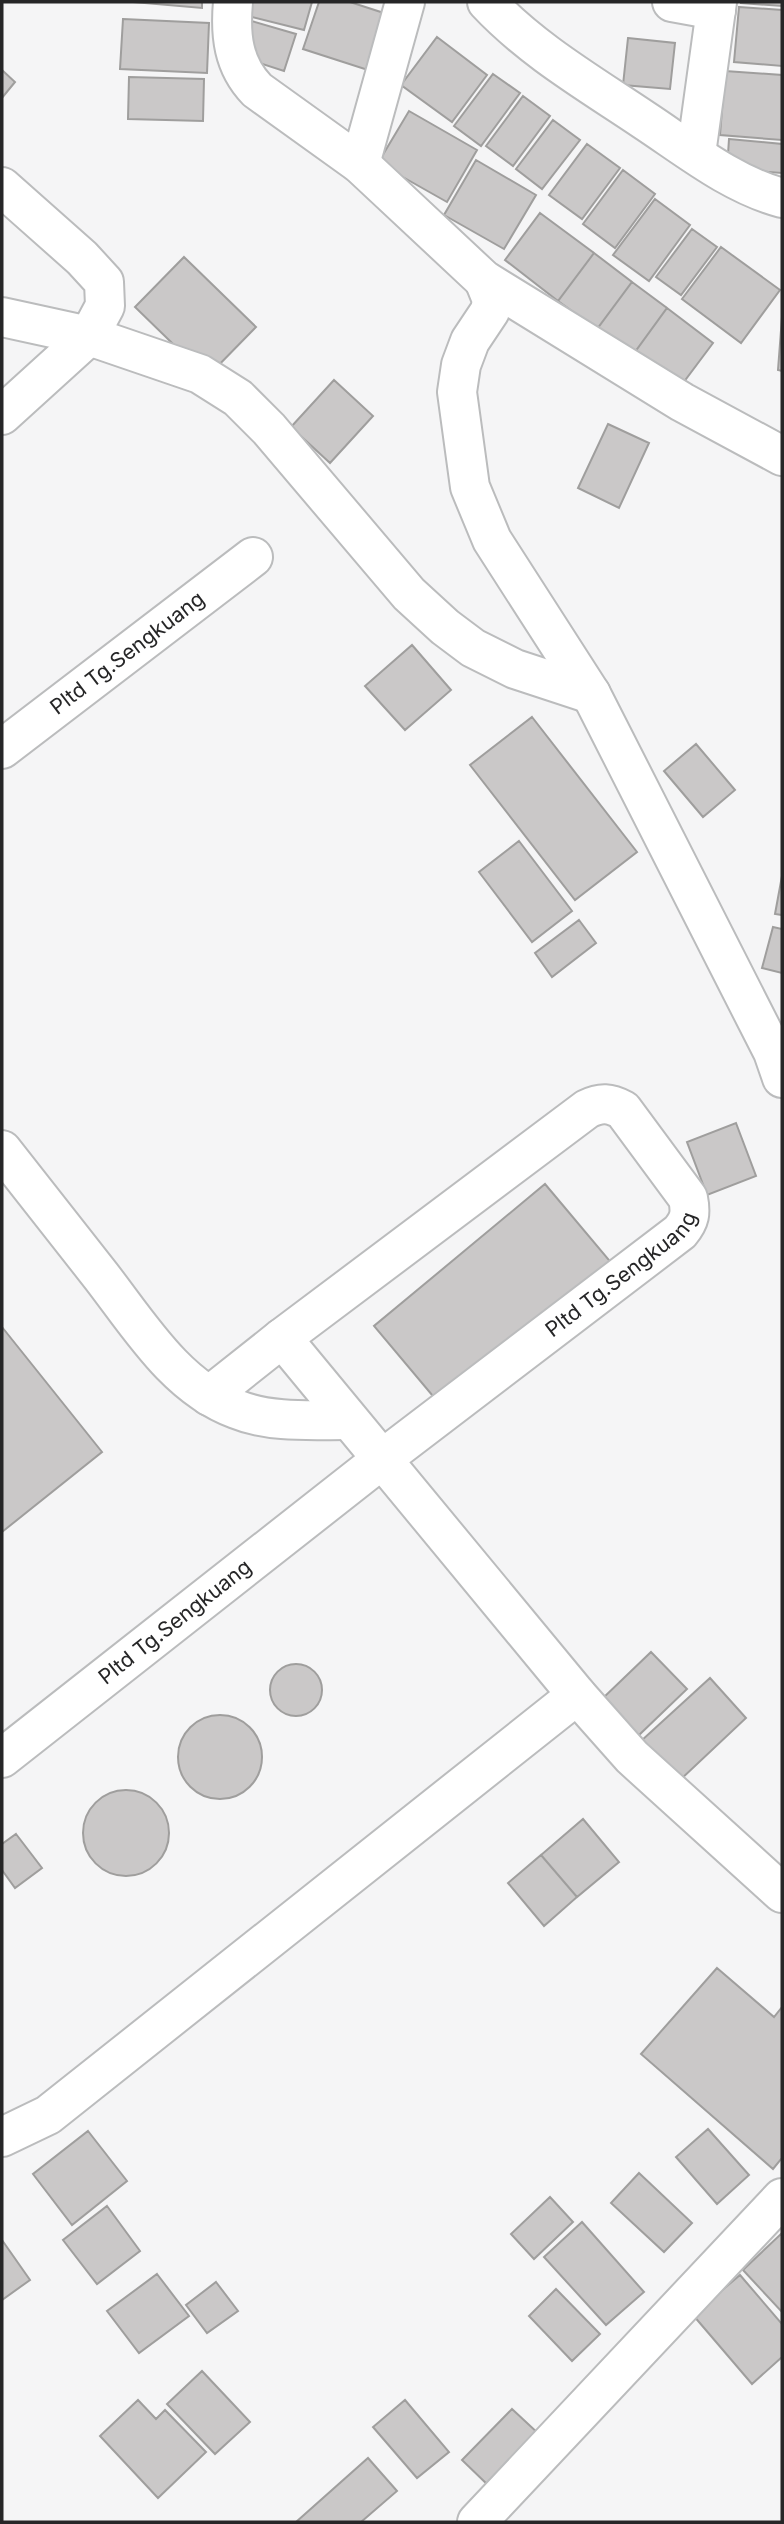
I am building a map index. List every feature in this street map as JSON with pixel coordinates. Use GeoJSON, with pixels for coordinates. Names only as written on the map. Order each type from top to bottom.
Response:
{"type":"FeatureCollection","features":[{"type":"Feature","properties":{"kind":"street"},"geometry":{"type":"LineString","coordinates":[[233,2],[230,27],[235,55],[245,78],[257,90],[360,164],[484,280],[682,402],[782,456]]}},
{"type":"Feature","properties":{"kind":"street"},"geometry":{"type":"LineString","coordinates":[[360,164],[405,2]]}},
{"type":"Feature","properties":{"kind":"street"},"geometry":{"type":"LineString","coordinates":[[487,2],[538,49],[725,174],[760,192],[782,198]]}},
{"type":"Feature","properties":{"kind":"street"},"geometry":{"type":"LineString","coordinates":[[673,2],[717,6],[696,154]]}},
{"type":"Feature","properties":{"kind":"street"},"geometry":{"type":"LineString","coordinates":[[2,187],[82,258],[103,282],[105,306],[89,336],[2,415]]}},
{"type":"Feature","properties":{"kind":"street"},"geometry":{"type":"LineString","coordinates":[[484,280],[492,300],[490,311],[470,341],[461,365],[457,392],[470,487],[492,540],[591,694],[773,1052],[782,1078]]}},
{"type":"Feature","properties":{"kind":"street"},"geometry":{"type":"LineString","coordinates":[[2,317],[89,336],[200,374],[237,398],[269,429],[409,594],[445,627],[473,648],[515,669],[591,694]]}},
{"type":"Feature","properties":{"kind":"street","name":"Pltd Tg.Sengkuang"},"geometry":{"type":"LineString","coordinates":[[2,749],[253,558]]}},
{"type":"Feature","properties":{"kind":"street","name":"Pltd Tg.Sengkuang"},"geometry":{"type":"LineString","coordinates":[[2,1758],[381,1460],[680,1232],[689,1222],[691,1211],[688,1198],[623,1110],[607,1103],[587,1109],[209,1396]]}},
{"type":"Feature","properties":{"kind":"street"},"geometry":{"type":"LineString","coordinates":[[2,1150],[152,1342],[194,1386],[237,1410],[303,1420],[347,1420]]}},
{"type":"Feature","properties":{"kind":"street"},"geometry":{"type":"LineString","coordinates":[[282,1338],[347,1420],[632,1757],[782,1894]]}},
{"type":"Feature","properties":{"kind":"street"},"geometry":{"type":"LineString","coordinates":[[2,2137],[48,2115],[577,1695]]}},
{"type":"Feature","properties":{"kind":"street"},"geometry":{"type":"LineString","coordinates":[[477,2522],[782,2198]]}},
{"type":"Feature","properties":{"kind":"building"},"geometry":{"type":"Polygon","coordinates":[[[133,2],[202,2],[202,8],[133,2]]]}},
{"type":"Feature","properties":{"kind":"building"},"geometry":{"type":"Polygon","coordinates":[[[240,2],[312,2],[304,30],[236,13],[240,2]]]}},
{"type":"Feature","properties":{"kind":"building"},"geometry":{"type":"Polygon","coordinates":[[[319,2],[350,2],[390,15],[371,71],[303,49],[319,2]]]}},
{"type":"Feature","properties":{"kind":"building"},"geometry":{"type":"Polygon","coordinates":[[[741,2],[782,2],[782,6],[741,3],[741,2]]]}},
{"type":"Feature","properties":{"kind":"building"},"geometry":{"type":"Polygon","coordinates":[[[739,7],[782,10],[782,66],[734,62],[739,7]]]}},
{"type":"Feature","properties":{"kind":"building"},"geometry":{"type":"Polygon","coordinates":[[[123,19],[209,23],[207,73],[120,69],[123,19]]]}},
{"type":"Feature","properties":{"kind":"building"},"geometry":{"type":"Polygon","coordinates":[[[248,20],[296,34],[284,71],[238,56],[248,20]]]}},
{"type":"Feature","properties":{"kind":"building"},"geometry":{"type":"Polygon","coordinates":[[[437,37],[487,75],[452,122],[401,85],[437,37]]]}},
{"type":"Feature","properties":{"kind":"building"},"geometry":{"type":"Polygon","coordinates":[[[628,38],[675,43],[670,89],[623,85],[628,38]]]}},
{"type":"Feature","properties":{"kind":"building"},"geometry":{"type":"Polygon","coordinates":[[[2,70],[15,82],[2,98],[2,70]]]}},
{"type":"Feature","properties":{"kind":"building"},"geometry":{"type":"Polygon","coordinates":[[[725,71],[782,75],[782,140],[720,135],[725,71]]]}},
{"type":"Feature","properties":{"kind":"building"},"geometry":{"type":"Polygon","coordinates":[[[493,74],[520,93],[481,146],[454,126],[493,74]]]}},
{"type":"Feature","properties":{"kind":"building"},"geometry":{"type":"Polygon","coordinates":[[[129,77],[204,79],[203,121],[128,119],[129,77]]]}},
{"type":"Feature","properties":{"kind":"building"},"geometry":{"type":"Polygon","coordinates":[[[523,96],[550,116],[513,166],[486,146],[523,96]]]}},
{"type":"Feature","properties":{"kind":"building"},"geometry":{"type":"Polygon","coordinates":[[[409,111],[477,150],[447,202],[378,163],[409,111]]]}},
{"type":"Feature","properties":{"kind":"building"},"geometry":{"type":"Polygon","coordinates":[[[553,120],[580,140],[542,189],[516,169],[553,120]]]}},
{"type":"Feature","properties":{"kind":"building"},"geometry":{"type":"Polygon","coordinates":[[[729,139],[782,144],[782,173],[727,169],[729,139]]]}},
{"type":"Feature","properties":{"kind":"building"},"geometry":{"type":"Polygon","coordinates":[[[587,144],[620,168],[582,219],[549,195],[587,144]]]}},
{"type":"Feature","properties":{"kind":"building"},"geometry":{"type":"Polygon","coordinates":[[[476,160],[536,195],[504,249],[444,215],[476,160]]]}},
{"type":"Feature","properties":{"kind":"building"},"geometry":{"type":"Polygon","coordinates":[[[623,170],[655,194],[615,248],[583,224],[623,170]]]}},
{"type":"Feature","properties":{"kind":"building"},"geometry":{"type":"Polygon","coordinates":[[[655,199],[690,225],[649,281],[613,255],[655,199]]]}},
{"type":"Feature","properties":{"kind":"building"},"geometry":{"type":"Polygon","coordinates":[[[540,213],[594,253],[558,301],[505,260],[540,213]]]}},
{"type":"Feature","properties":{"kind":"building"},"geometry":{"type":"Polygon","coordinates":[[[692,229],[717,247],[681,295],[656,277],[692,229]]]}},
{"type":"Feature","properties":{"kind":"building"},"geometry":{"type":"Polygon","coordinates":[[[721,247],[780,290],[741,343],[682,299],[721,247]]]}},
{"type":"Feature","properties":{"kind":"building"},"geometry":{"type":"Polygon","coordinates":[[[594,253],[632,282],[597,329],[558,301],[594,253]]]}},
{"type":"Feature","properties":{"kind":"building"},"geometry":{"type":"Polygon","coordinates":[[[184,257],[256,327],[207,377],[135,307],[184,257]]]}},
{"type":"Feature","properties":{"kind":"building"},"geometry":{"type":"Polygon","coordinates":[[[632,282],[667,308],[632,356],[597,329],[632,282]]]}},
{"type":"Feature","properties":{"kind":"building"},"geometry":{"type":"Polygon","coordinates":[[[667,308],[713,343],[677,391],[632,356],[667,308]]]}},
{"type":"Feature","properties":{"kind":"building"},"geometry":{"type":"Polygon","coordinates":[[[782,317],[782,371],[778,370],[782,317]]]}},
{"type":"Feature","properties":{"kind":"building"},"geometry":{"type":"Polygon","coordinates":[[[334,380],[373,416],[330,463],[291,427],[334,380]]]}},
{"type":"Feature","properties":{"kind":"building"},"geometry":{"type":"Polygon","coordinates":[[[608,424],[649,443],[619,508],[578,488],[608,424]]]}},
{"type":"Feature","properties":{"kind":"building"},"geometry":{"type":"Polygon","coordinates":[[[412,645],[451,690],[405,730],[365,686],[412,645]]]}},
{"type":"Feature","properties":{"kind":"building"},"geometry":{"type":"Polygon","coordinates":[[[532,717],[637,852],[575,900],[470,765],[532,717]]]}},
{"type":"Feature","properties":{"kind":"building"},"geometry":{"type":"Polygon","coordinates":[[[696,744],[735,790],[703,817],[664,771],[696,744]]]}},
{"type":"Feature","properties":{"kind":"building"},"geometry":{"type":"Polygon","coordinates":[[[519,841],[572,911],[532,942],[479,872],[519,841]]]}},
{"type":"Feature","properties":{"kind":"building"},"geometry":{"type":"Polygon","coordinates":[[[782,876],[782,915],[775,914],[782,876]]]}},
{"type":"Feature","properties":{"kind":"building"},"geometry":{"type":"Polygon","coordinates":[[[579,920],[596,943],[552,977],[535,953],[579,920]]]}},
{"type":"Feature","properties":{"kind":"building"},"geometry":{"type":"Polygon","coordinates":[[[773,927],[782,929],[782,973],[762,968],[773,927]]]}},
{"type":"Feature","properties":{"kind":"building"},"geometry":{"type":"Polygon","coordinates":[[[736,1123],[756,1176],[707,1195],[687,1142],[736,1123]]]}},
{"type":"Feature","properties":{"kind":"building"},"geometry":{"type":"Polygon","coordinates":[[[545,1184],[614,1266],[443,1408],[374,1326],[545,1184]]]}},
{"type":"Feature","properties":{"kind":"building"},"geometry":{"type":"Polygon","coordinates":[[[2,1327],[102,1452],[2,1532],[2,1327]]]}},
{"type":"Feature","properties":{"kind":"building"},"geometry":{"type":"Polygon","coordinates":[[[651,1652],[687,1689],[638,1736],[602,1699],[651,1652]]]}},
{"type":"Feature","properties":{"kind":"building"},"geometry":{"type":"Polygon","coordinates":[[[296,1664],[315,1671],[322,1690],[315,1709],[296,1716],[277,1709],[270,1690],[277,1671],[296,1664]]]}},
{"type":"Feature","properties":{"kind":"building"},"geometry":{"type":"Polygon","coordinates":[[[710,1678],[746,1718],[679,1781],[641,1741],[710,1678]]]}},
{"type":"Feature","properties":{"kind":"building"},"geometry":{"type":"Polygon","coordinates":[[[212,1715],[228,1715],[244,1722],[255,1733],[262,1749],[259,1773],[250,1787],[228,1799],[212,1799],[196,1792],[185,1781],[178,1765],[178,1749],[185,1733],[196,1722],[212,1715]]]}},
{"type":"Feature","properties":{"kind":"building"},"geometry":{"type":"Polygon","coordinates":[[[118,1790],[134,1790],[157,1802],[166,1816],[169,1833],[166,1850],[157,1864],[134,1876],[118,1876],[102,1869],[90,1857],[83,1841],[83,1825],[90,1809],[102,1797],[118,1790]]]}},
{"type":"Feature","properties":{"kind":"building"},"geometry":{"type":"Polygon","coordinates":[[[583,1819],[619,1862],[577,1897],[541,1855],[583,1819]]]}},
{"type":"Feature","properties":{"kind":"building"},"geometry":{"type":"Polygon","coordinates":[[[16,1834],[42,1868],[15,1888],[2,1870],[2,1844],[16,1834]]]}},
{"type":"Feature","properties":{"kind":"building"},"geometry":{"type":"Polygon","coordinates":[[[541,1855],[577,1897],[544,1926],[508,1883],[541,1855]]]}},
{"type":"Feature","properties":{"kind":"building"},"geometry":{"type":"Polygon","coordinates":[[[717,1968],[774,2017],[782,2007],[782,2158],[773,2169],[641,2054],[717,1968]]]}},
{"type":"Feature","properties":{"kind":"building"},"geometry":{"type":"Polygon","coordinates":[[[708,2129],[749,2175],[717,2204],[676,2157],[708,2129]]]}},
{"type":"Feature","properties":{"kind":"building"},"geometry":{"type":"Polygon","coordinates":[[[88,2131],[127,2181],[72,2225],[33,2174],[88,2131]]]}},
{"type":"Feature","properties":{"kind":"building"},"geometry":{"type":"Polygon","coordinates":[[[639,2173],[692,2223],[664,2252],[611,2203],[639,2173]]]}},
{"type":"Feature","properties":{"kind":"building"},"geometry":{"type":"Polygon","coordinates":[[[550,2197],[573,2222],[534,2259],[511,2234],[550,2197]]]}},
{"type":"Feature","properties":{"kind":"building"},"geometry":{"type":"Polygon","coordinates":[[[107,2206],[140,2251],[97,2284],[63,2240],[107,2206]]]}},
{"type":"Feature","properties":{"kind":"building"},"geometry":{"type":"Polygon","coordinates":[[[582,2222],[644,2292],[606,2325],[544,2257],[582,2222]]]}},
{"type":"Feature","properties":{"kind":"building"},"geometry":{"type":"Polygon","coordinates":[[[782,2233],[782,2312],[743,2270],[782,2233]]]}},
{"type":"Feature","properties":{"kind":"building"},"geometry":{"type":"Polygon","coordinates":[[[2,2240],[30,2280],[2,2300],[2,2240]]]}},
{"type":"Feature","properties":{"kind":"building"},"geometry":{"type":"Polygon","coordinates":[[[157,2274],[189,2316],[139,2353],[107,2311],[157,2274]]]}},
{"type":"Feature","properties":{"kind":"building"},"geometry":{"type":"Polygon","coordinates":[[[740,2275],[782,2324],[782,2357],[752,2384],[693,2315],[740,2275]]]}},
{"type":"Feature","properties":{"kind":"building"},"geometry":{"type":"Polygon","coordinates":[[[216,2282],[238,2311],[207,2333],[186,2305],[216,2282]]]}},
{"type":"Feature","properties":{"kind":"building"},"geometry":{"type":"Polygon","coordinates":[[[556,2289],[600,2334],[572,2361],[529,2316],[556,2289]]]}},
{"type":"Feature","properties":{"kind":"building"},"geometry":{"type":"Polygon","coordinates":[[[202,2371],[250,2422],[215,2454],[167,2404],[202,2371]]]}},
{"type":"Feature","properties":{"kind":"building"},"geometry":{"type":"Polygon","coordinates":[[[138,2400],[156,2419],[165,2410],[206,2452],[158,2498],[100,2436],[138,2400]]]}},
{"type":"Feature","properties":{"kind":"building"},"geometry":{"type":"Polygon","coordinates":[[[405,2400],[449,2452],[417,2478],[373,2427],[405,2400]]]}},
{"type":"Feature","properties":{"kind":"building"},"geometry":{"type":"Polygon","coordinates":[[[512,2409],[540,2435],[490,2487],[462,2460],[512,2409]]]}},
{"type":"Feature","properties":{"kind":"building"},"geometry":{"type":"Polygon","coordinates":[[[368,2458],[397,2491],[361,2522],[296,2522],[368,2458]]]}}]}
